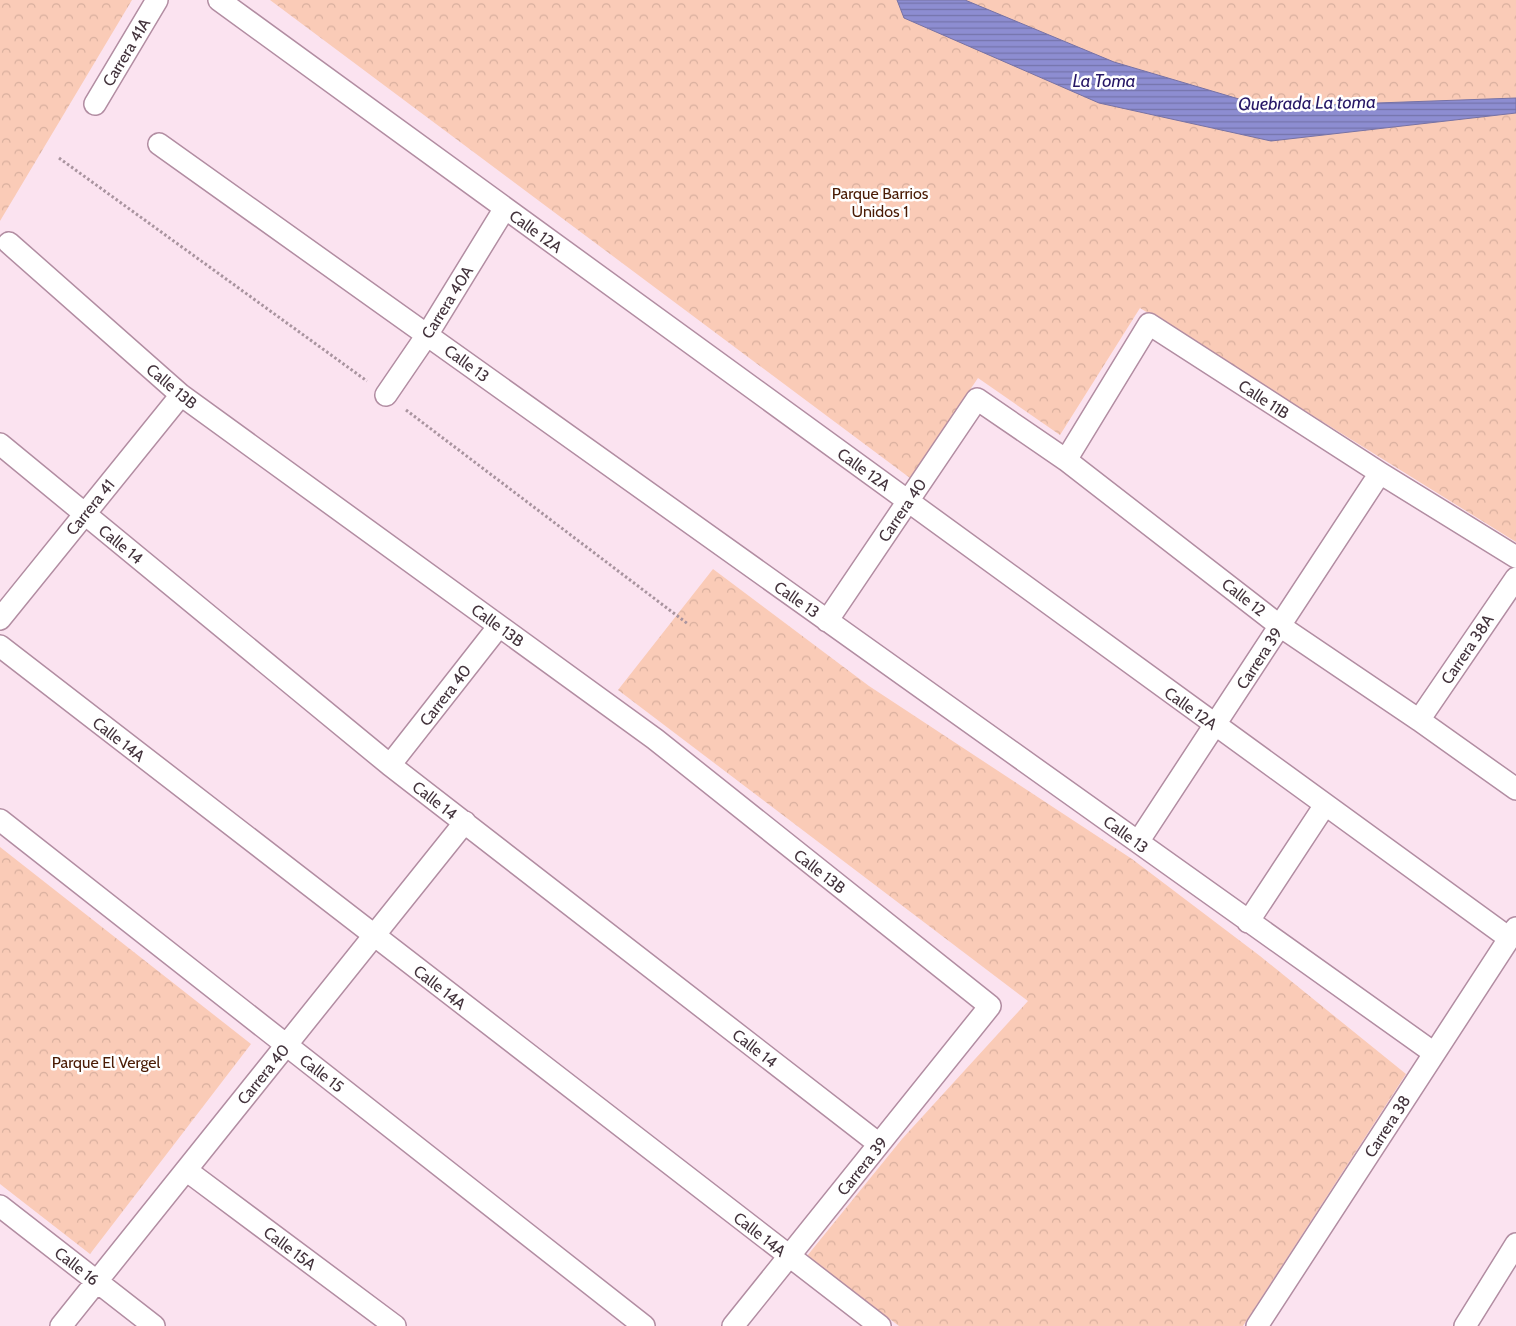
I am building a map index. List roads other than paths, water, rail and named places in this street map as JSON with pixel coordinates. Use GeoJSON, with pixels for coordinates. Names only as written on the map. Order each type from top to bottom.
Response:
{"type":"FeatureCollection","features":[{"type":"Feature","properties":{"kind":"street","name":"Carrera 41A"},"geometry":{"type":"LineString","coordinates":[[95,104],[157,0]]}},
{"type":"Feature","properties":{"kind":"street","name":"Calle 12A"},"geometry":{"type":"LineString","coordinates":[[219,0],[1215,725],[1326,805],[1512,933]]}},
{"type":"Feature","properties":{"kind":"street","name":"Calle 13"},"geometry":{"type":"LineString","coordinates":[[159,144],[1434,1053]]}},
{"type":"Feature","properties":{"kind":"street","name":"Carrera 40A"},"geometry":{"type":"LineString","coordinates":[[386,395],[427,335],[505,208]]}},
{"type":"Feature","properties":{"kind":"street","name":"Calle 13B"},"geometry":{"type":"LineString","coordinates":[[9,243],[180,395],[655,739],[990,1006]]}},
{"type":"Feature","properties":{"kind":"street","name":"Calle 11B"},"geometry":{"type":"LineString","coordinates":[[1066,460],[1149,324],[1380,474],[1516,557]]}},
{"type":"Feature","properties":{"kind":"street","name":"Carrera 41"},"geometry":{"type":"LineString","coordinates":[[0,618],[180,395]]}},
{"type":"Feature","properties":{"kind":"street","name":"Carrera 40"},"geometry":{"type":"LineString","coordinates":[[827,621],[977,399]]}},
{"type":"Feature","properties":{"kind":"street","name":"Calle 12"},"geometry":{"type":"LineString","coordinates":[[977,399],[1066,460],[1280,626],[1419,720],[1516,789]]}},
{"type":"Feature","properties":{"kind":"street","name":"Calle 14"},"geometry":{"type":"LineString","coordinates":[[0,444],[390,765],[879,1144]]}},
{"type":"Feature","properties":{"kind":"street","name":"Carrera 39"},"geometry":{"type":"LineString","coordinates":[[1138,842],[1380,474]]}},
{"type":"Feature","properties":{"kind":"street","name":"Carrera 38A"},"geometry":{"type":"LineString","coordinates":[[1419,720],[1516,578]]}},
{"type":"Feature","properties":{"kind":"street","name":"Carrera 40"},"geometry":{"type":"LineString","coordinates":[[390,765],[499,626]]}},
{"type":"Feature","properties":{"kind":"street","name":"Calle 14A"},"geometry":{"type":"LineString","coordinates":[[0,646],[880,1326]]}},
{"type":"Feature","properties":{"kind":"street"},"geometry":{"type":"LineString","coordinates":[[1248,922],[1326,805]]}},
{"type":"Feature","properties":{"kind":"street","name":"Calle 15"},"geometry":{"type":"LineString","coordinates":[[0,820],[644,1326]]}},
{"type":"Feature","properties":{"kind":"street","name":"Carrera 40"},"geometry":{"type":"LineString","coordinates":[[61,1326],[465,822]]}},
{"type":"Feature","properties":{"kind":"street","name":"Carrera 38"},"geometry":{"type":"LineString","coordinates":[[1257,1326],[1512,933]]}},
{"type":"Feature","properties":{"kind":"street","name":"Carrera 39"},"geometry":{"type":"LineString","coordinates":[[733,1326],[990,1006]]}},
{"type":"Feature","properties":{"kind":"street","name":"Calle 15A"},"geometry":{"type":"LineString","coordinates":[[186,1170],[395,1326]]}},
{"type":"Feature","properties":{"kind":"street","name":"Calle 16"},"geometry":{"type":"LineString","coordinates":[[0,1206],[154,1326]]}},
{"type":"Feature","properties":{"kind":"street"},"geometry":{"type":"LineString","coordinates":[[1465,1326],[1516,1244]]}},
{"type":"Feature","properties":{"kind":"water","name":"La Toma"},"geometry":{"type":"Polygon","coordinates":[[[897,0],[965,0],[1114,62],[1266,107],[1516,98],[1516,113],[1271,141],[1099,103],[904,18],[897,0]]]}},
{"type":"Feature","properties":{"kind":"water label","name":"Quebrada La toma"},"geometry":{"type":"Point","coordinates":[1307,103]}},
{"type":"Feature","properties":{"kind":"park label","name":"Parque Barrios Unidos 1"},"geometry":{"type":"Point","coordinates":[880,202]}},
{"type":"Feature","properties":{"kind":"park label","name":"Parque El Vergel"},"geometry":{"type":"Point","coordinates":[106,1062]}}]}
